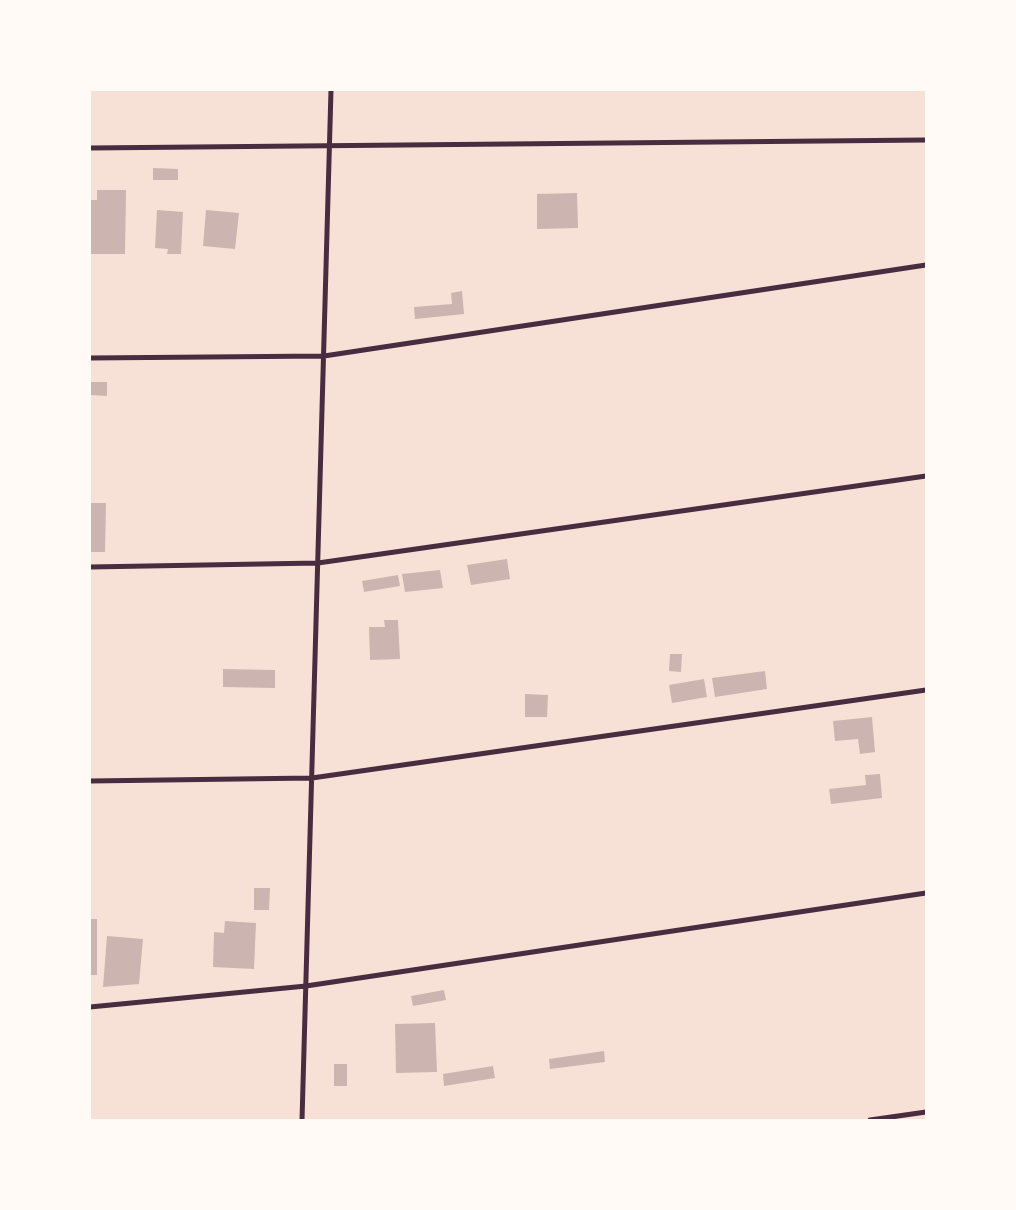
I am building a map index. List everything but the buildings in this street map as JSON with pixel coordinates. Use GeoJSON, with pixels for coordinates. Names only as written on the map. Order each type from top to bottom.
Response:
{"type":"FeatureCollection","features":[{"type":"Feature","properties":{"kind":"street"},"geometry":{"type":"LineString","coordinates":[[302,1120],[331,90]]}},
{"type":"Feature","properties":{"kind":"street"},"geometry":{"type":"LineString","coordinates":[[90,148],[926,140]]}},
{"type":"Feature","properties":{"kind":"street"},"geometry":{"type":"LineString","coordinates":[[90,358],[324,356],[926,265]]}},
{"type":"Feature","properties":{"kind":"street"},"geometry":{"type":"LineString","coordinates":[[90,566],[318,563],[926,476]]}},
{"type":"Feature","properties":{"kind":"street"},"geometry":{"type":"LineString","coordinates":[[90,781],[312,778],[926,690]]}},
{"type":"Feature","properties":{"kind":"street"},"geometry":{"type":"LineString","coordinates":[[90,1007],[306,986],[926,893]]}},
{"type":"Feature","properties":{"kind":"street"},"geometry":{"type":"LineString","coordinates":[[870,1120],[926,1112]]}}]}
